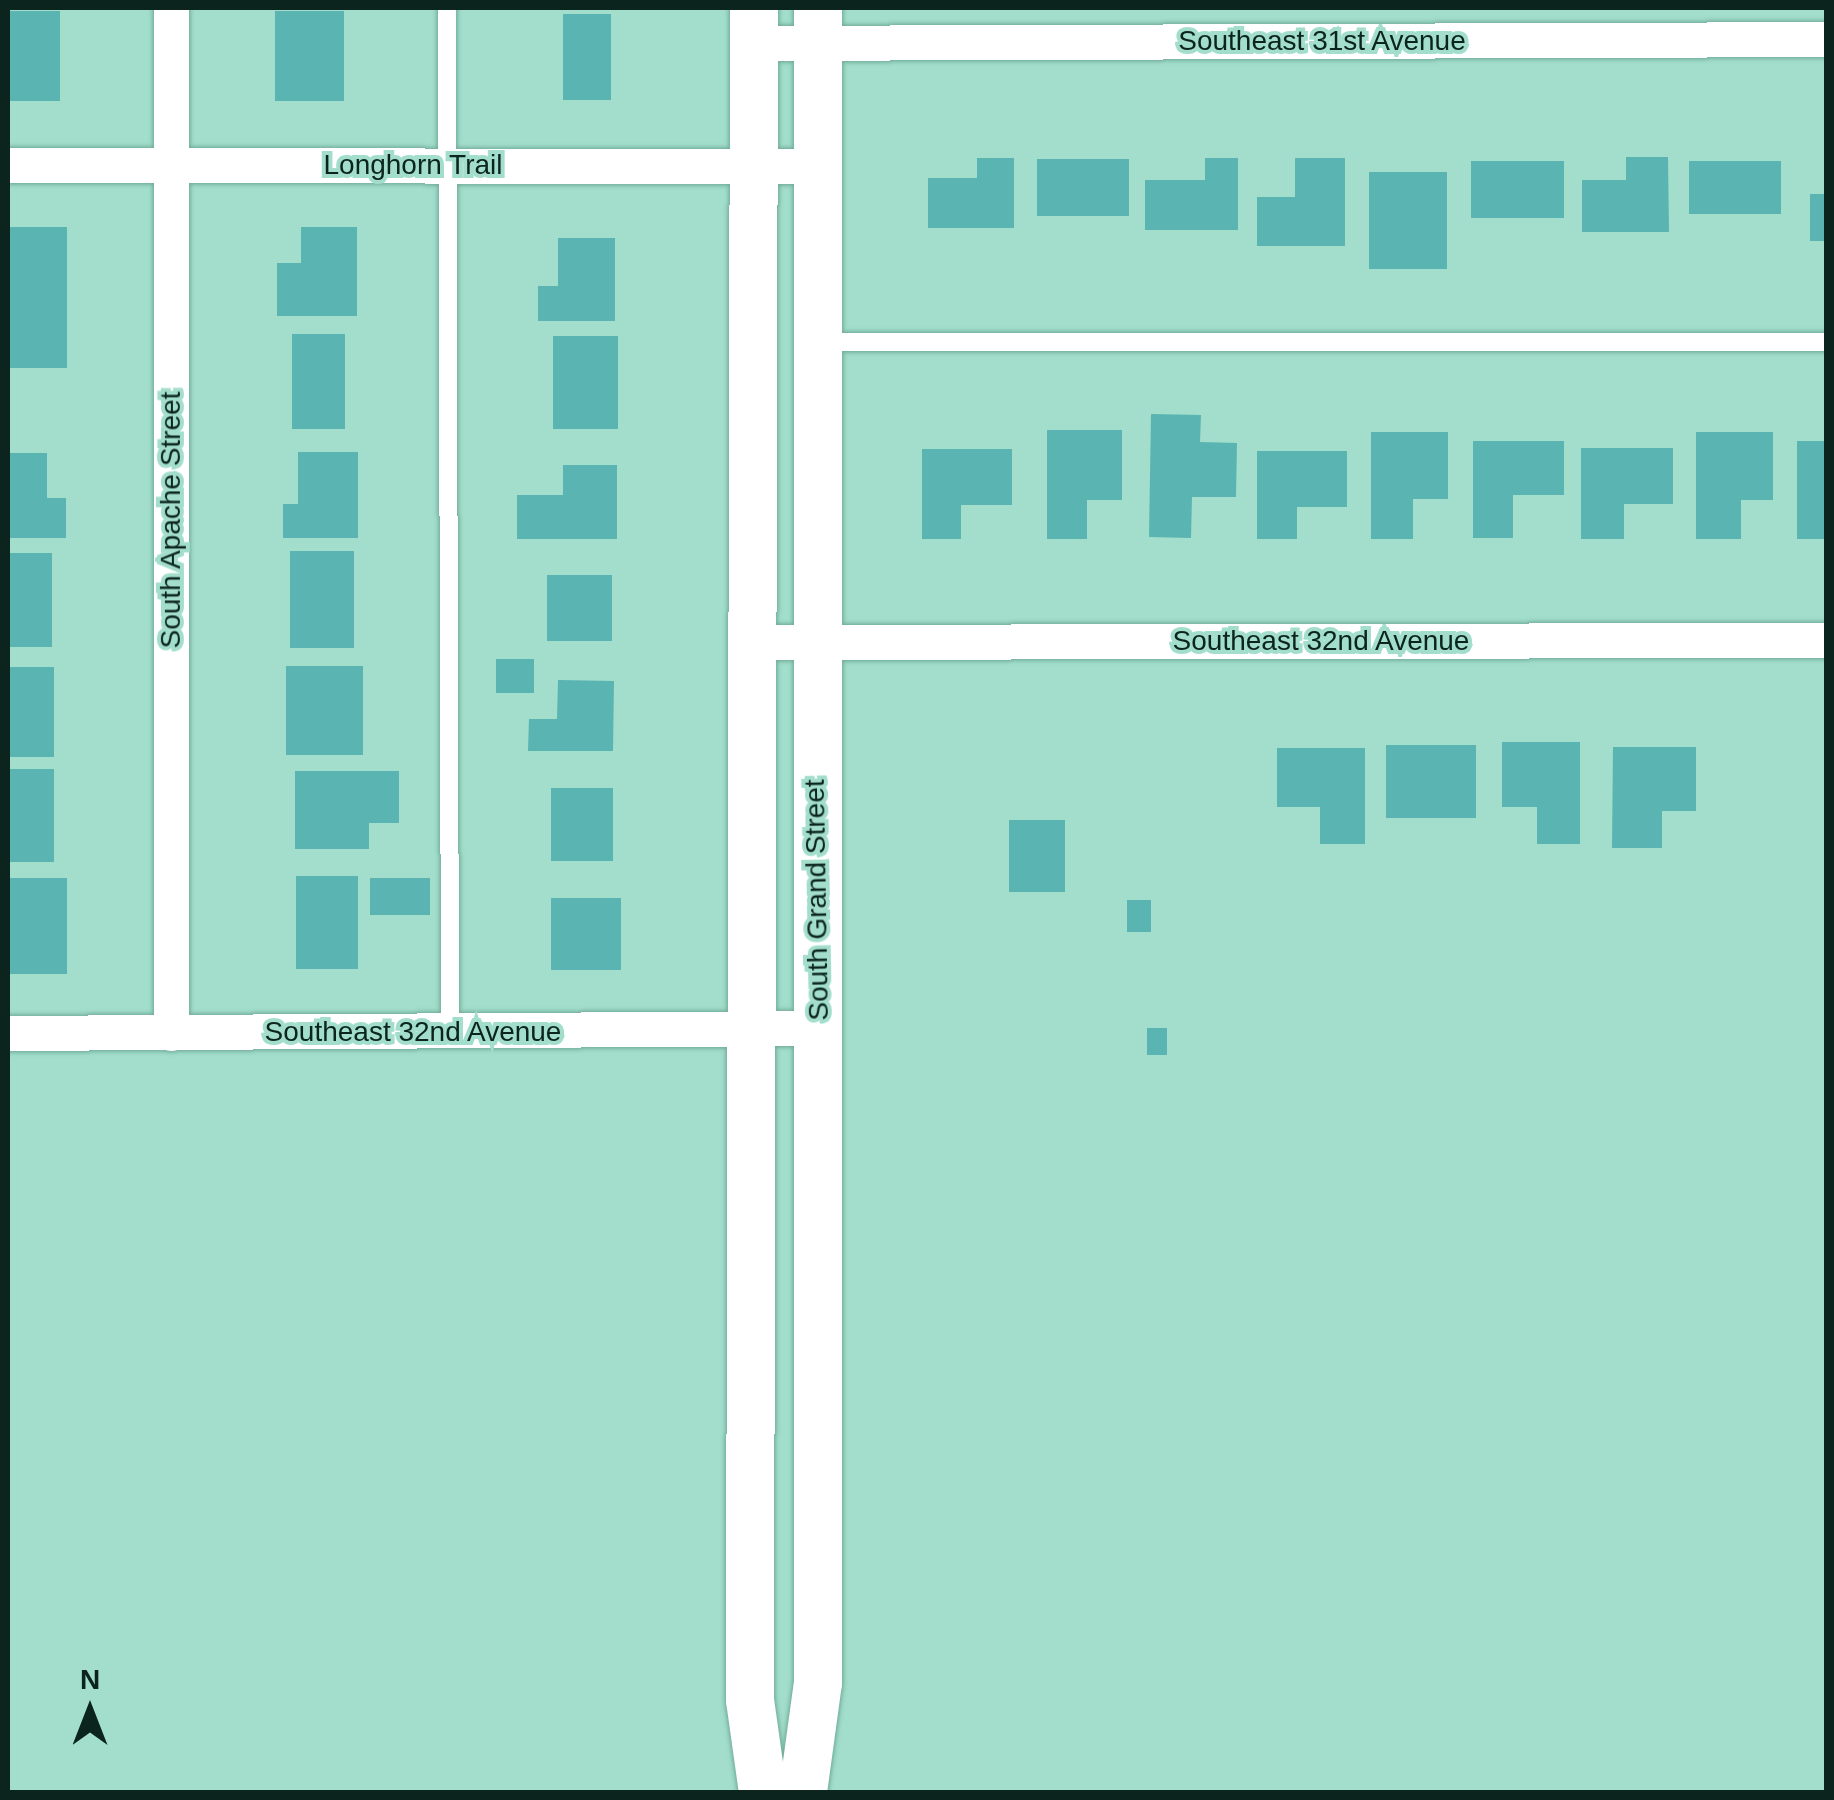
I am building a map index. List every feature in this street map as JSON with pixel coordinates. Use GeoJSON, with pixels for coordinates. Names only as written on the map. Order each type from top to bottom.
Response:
{"type":"FeatureCollection","features":[{"type":"Feature","properties":{"kind":"main road","name":"South Grand Street"},"geometry":{"type":"LineString","coordinates":[[803,1792],[818,1683],[818,25]]}},
{"type":"Feature","properties":{"kind":"main road"},"geometry":{"type":"LineString","coordinates":[[754,26],[750,1700],[763,1792]]}},
{"type":"Feature","properties":{"kind":"street","name":"South Apache Street"},"geometry":{"type":"LineString","coordinates":[[171,8],[172,1033]]}},
{"type":"Feature","properties":{"kind":"street","name":"Southeast 31st Avenue"},"geometry":{"type":"LineString","coordinates":[[754,26],[1826,40]]}},
{"type":"Feature","properties":{"kind":"street","name":"Longhorn Trail"},"geometry":{"type":"LineString","coordinates":[[8,165],[818,166]]}},
{"type":"Feature","properties":{"kind":"street","name":"Southeast 32nd Avenue"},"geometry":{"type":"LineString","coordinates":[[752,642],[1826,640]]}},
{"type":"Feature","properties":{"kind":"street","name":"Southeast 32nd Avenue"},"geometry":{"type":"LineString","coordinates":[[8,1033],[818,1028]]}},
{"type":"Feature","properties":{"kind":"lane"},"geometry":{"type":"LineString","coordinates":[[447,8],[450,1032]]}},
{"type":"Feature","properties":{"kind":"lane"},"geometry":{"type":"LineString","coordinates":[[816,342],[1826,342]]}},
{"type":"Feature","properties":{"kind":"building"},"geometry":{"type":"Polygon","coordinates":[[[8,11],[60,11],[60,101],[8,101],[8,11]]]}},
{"type":"Feature","properties":{"kind":"building"},"geometry":{"type":"Polygon","coordinates":[[[275,11],[344,11],[344,101],[275,101],[275,11]]]}},
{"type":"Feature","properties":{"kind":"building"},"geometry":{"type":"Polygon","coordinates":[[[563,14],[611,14],[611,100],[563,100],[563,14]]]}},
{"type":"Feature","properties":{"kind":"building"},"geometry":{"type":"Polygon","coordinates":[[[1626,157],[1668,157],[1669,232],[1582,232],[1582,180],[1626,180],[1626,157]]]}},
{"type":"Feature","properties":{"kind":"building"},"geometry":{"type":"Polygon","coordinates":[[[977,158],[1014,158],[1014,228],[928,228],[928,178],[977,178],[977,158]]]}},
{"type":"Feature","properties":{"kind":"building"},"geometry":{"type":"Polygon","coordinates":[[[1205,158],[1238,158],[1238,230],[1145,230],[1145,180],[1205,180],[1205,158]]]}},
{"type":"Feature","properties":{"kind":"building"},"geometry":{"type":"Polygon","coordinates":[[[1295,158],[1345,158],[1345,246],[1257,246],[1257,197],[1295,197],[1295,158]]]}},
{"type":"Feature","properties":{"kind":"building"},"geometry":{"type":"Polygon","coordinates":[[[1037,159],[1129,159],[1129,216],[1037,216],[1037,159]]]}},
{"type":"Feature","properties":{"kind":"building"},"geometry":{"type":"Polygon","coordinates":[[[1471,161],[1564,161],[1564,218],[1471,218],[1471,161]]]}},
{"type":"Feature","properties":{"kind":"building"},"geometry":{"type":"Polygon","coordinates":[[[1689,161],[1781,161],[1781,214],[1689,214],[1689,161]]]}},
{"type":"Feature","properties":{"kind":"building"},"geometry":{"type":"Polygon","coordinates":[[[1369,172],[1447,172],[1447,269],[1369,269],[1369,172]]]}},
{"type":"Feature","properties":{"kind":"building"},"geometry":{"type":"Polygon","coordinates":[[[1810,194],[1826,194],[1826,241],[1810,241],[1810,194]]]}},
{"type":"Feature","properties":{"kind":"building"},"geometry":{"type":"Polygon","coordinates":[[[8,227],[67,227],[67,368],[8,368],[8,227]]]}},
{"type":"Feature","properties":{"kind":"building"},"geometry":{"type":"Polygon","coordinates":[[[301,227],[357,227],[357,316],[277,316],[277,263],[301,263],[301,227]]]}},
{"type":"Feature","properties":{"kind":"building"},"geometry":{"type":"Polygon","coordinates":[[[558,238],[615,238],[615,321],[538,321],[538,286],[558,286],[558,238]]]}},
{"type":"Feature","properties":{"kind":"building"},"geometry":{"type":"Polygon","coordinates":[[[292,334],[345,334],[345,429],[292,429],[292,334]]]}},
{"type":"Feature","properties":{"kind":"building"},"geometry":{"type":"Polygon","coordinates":[[[553,336],[618,336],[618,429],[553,429],[553,336]]]}},
{"type":"Feature","properties":{"kind":"building"},"geometry":{"type":"Polygon","coordinates":[[[1151,414],[1201,415],[1200,442],[1237,443],[1236,497],[1192,497],[1191,538],[1149,537],[1151,414]]]}},
{"type":"Feature","properties":{"kind":"building"},"geometry":{"type":"Polygon","coordinates":[[[1047,430],[1122,430],[1122,500],[1087,500],[1087,539],[1047,539],[1047,430]]]}},
{"type":"Feature","properties":{"kind":"building"},"geometry":{"type":"Polygon","coordinates":[[[1371,432],[1448,432],[1448,499],[1413,499],[1413,539],[1371,539],[1371,432]]]}},
{"type":"Feature","properties":{"kind":"building"},"geometry":{"type":"Polygon","coordinates":[[[1696,432],[1773,432],[1773,500],[1741,500],[1741,539],[1696,539],[1696,432]]]}},
{"type":"Feature","properties":{"kind":"building"},"geometry":{"type":"Polygon","coordinates":[[[1473,441],[1564,441],[1564,495],[1513,495],[1513,538],[1473,538],[1473,441]]]}},
{"type":"Feature","properties":{"kind":"building"},"geometry":{"type":"Polygon","coordinates":[[[1797,441],[1826,441],[1826,539],[1797,539],[1797,441]]]}},
{"type":"Feature","properties":{"kind":"building"},"geometry":{"type":"Polygon","coordinates":[[[1581,448],[1673,448],[1673,504],[1624,504],[1624,539],[1581,539],[1581,448]]]}},
{"type":"Feature","properties":{"kind":"building"},"geometry":{"type":"Polygon","coordinates":[[[922,449],[1012,449],[1012,505],[961,505],[961,539],[922,539],[922,449]]]}},
{"type":"Feature","properties":{"kind":"building"},"geometry":{"type":"Polygon","coordinates":[[[1257,451],[1347,451],[1347,507],[1297,507],[1297,539],[1257,539],[1257,451]]]}},
{"type":"Feature","properties":{"kind":"building"},"geometry":{"type":"Polygon","coordinates":[[[298,452],[358,452],[358,538],[283,538],[283,504],[298,504],[298,452]]]}},
{"type":"Feature","properties":{"kind":"building"},"geometry":{"type":"Polygon","coordinates":[[[8,453],[47,453],[47,498],[66,498],[66,538],[8,538],[8,453]]]}},
{"type":"Feature","properties":{"kind":"building"},"geometry":{"type":"Polygon","coordinates":[[[563,465],[617,465],[617,539],[517,539],[517,495],[563,495],[563,465]]]}},
{"type":"Feature","properties":{"kind":"building"},"geometry":{"type":"Polygon","coordinates":[[[290,551],[354,551],[354,648],[290,648],[290,551]]]}},
{"type":"Feature","properties":{"kind":"building"},"geometry":{"type":"Polygon","coordinates":[[[8,553],[52,553],[52,647],[8,647],[8,553]]]}},
{"type":"Feature","properties":{"kind":"building"},"geometry":{"type":"Polygon","coordinates":[[[547,575],[612,575],[612,641],[547,641],[547,575]]]}},
{"type":"Feature","properties":{"kind":"building"},"geometry":{"type":"Polygon","coordinates":[[[496,659],[534,659],[534,693],[496,693],[496,659]]]}},
{"type":"Feature","properties":{"kind":"building"},"geometry":{"type":"Polygon","coordinates":[[[286,666],[363,666],[363,755],[286,755],[286,666]]]}},
{"type":"Feature","properties":{"kind":"building"},"geometry":{"type":"Polygon","coordinates":[[[8,667],[54,667],[54,757],[8,757],[8,667]]]}},
{"type":"Feature","properties":{"kind":"building"},"geometry":{"type":"Polygon","coordinates":[[[558,680],[614,681],[613,751],[528,751],[529,719],[557,719],[558,680]]]}},
{"type":"Feature","properties":{"kind":"building"},"geometry":{"type":"Polygon","coordinates":[[[1502,742],[1580,742],[1580,844],[1537,844],[1537,807],[1502,807],[1502,742]]]}},
{"type":"Feature","properties":{"kind":"building"},"geometry":{"type":"Polygon","coordinates":[[[1386,745],[1476,745],[1476,818],[1386,818],[1386,745]]]}},
{"type":"Feature","properties":{"kind":"building"},"geometry":{"type":"Polygon","coordinates":[[[1613,747],[1696,747],[1696,811],[1662,811],[1662,848],[1612,848],[1613,747]]]}},
{"type":"Feature","properties":{"kind":"building"},"geometry":{"type":"Polygon","coordinates":[[[1277,748],[1365,748],[1365,844],[1320,844],[1320,807],[1277,807],[1277,748]]]}},
{"type":"Feature","properties":{"kind":"building"},"geometry":{"type":"Polygon","coordinates":[[[8,769],[54,769],[54,862],[8,862],[8,769]]]}},
{"type":"Feature","properties":{"kind":"building"},"geometry":{"type":"Polygon","coordinates":[[[295,771],[399,771],[399,823],[369,823],[369,849],[295,849],[295,771]]]}},
{"type":"Feature","properties":{"kind":"building"},"geometry":{"type":"Polygon","coordinates":[[[551,788],[613,788],[613,861],[551,861],[551,788]]]}},
{"type":"Feature","properties":{"kind":"building"},"geometry":{"type":"Polygon","coordinates":[[[1009,820],[1065,820],[1065,892],[1009,892],[1009,820]]]}},
{"type":"Feature","properties":{"kind":"building"},"geometry":{"type":"Polygon","coordinates":[[[296,876],[358,876],[358,969],[296,969],[296,876]]]}},
{"type":"Feature","properties":{"kind":"building"},"geometry":{"type":"Polygon","coordinates":[[[8,878],[67,878],[67,974],[8,974],[8,878]]]}},
{"type":"Feature","properties":{"kind":"building"},"geometry":{"type":"Polygon","coordinates":[[[370,878],[430,878],[430,915],[370,915],[370,878]]]}},
{"type":"Feature","properties":{"kind":"building"},"geometry":{"type":"Polygon","coordinates":[[[551,898],[621,898],[621,970],[551,970],[551,898]]]}},
{"type":"Feature","properties":{"kind":"building"},"geometry":{"type":"Polygon","coordinates":[[[1127,900],[1151,900],[1151,932],[1127,932],[1127,900]]]}},
{"type":"Feature","properties":{"kind":"building"},"geometry":{"type":"Polygon","coordinates":[[[1147,1028],[1167,1028],[1167,1055],[1147,1055],[1147,1028]]]}}]}
